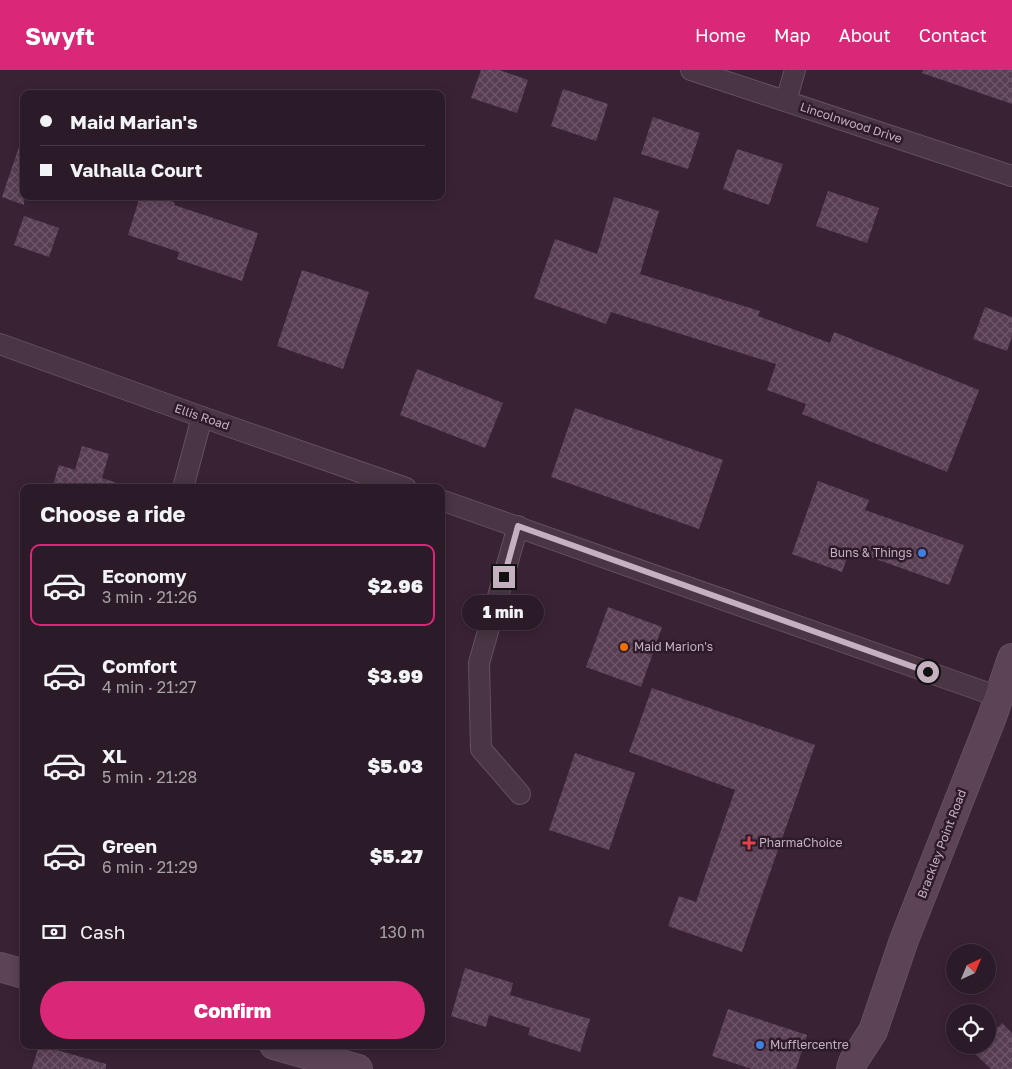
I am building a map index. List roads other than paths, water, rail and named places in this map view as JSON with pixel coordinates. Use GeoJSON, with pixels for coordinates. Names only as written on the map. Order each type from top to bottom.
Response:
{"type":"FeatureCollection","features":[{"type":"Feature","properties":{"kind":"main road","name":"Brackley Point Road"},"geometry":{"type":"LineString","coordinates":[[851,1069],[853,1062],[873,1031],[904,940],[999,697],[1012,658]]}},
{"type":"Feature","properties":{"kind":"main road"},"geometry":{"type":"LineString","coordinates":[[0,967],[20,973]]}},
{"type":"Feature","properties":{"kind":"main road","name":"Brackley Point Road"},"geometry":{"type":"LineString","coordinates":[[871,1069],[873,1031]]}},
{"type":"Feature","properties":{"kind":"main road"},"geometry":{"type":"LineString","coordinates":[[288,1049],[358,1069]]}},
{"type":"Feature","properties":{"kind":"street","name":"Lincolnwood Drive"},"geometry":{"type":"LineString","coordinates":[[691,70],[1012,176]]}},
{"type":"Feature","properties":{"kind":"street"},"geometry":{"type":"LineString","coordinates":[[786,101],[795,70]]}},
{"type":"Feature","properties":{"kind":"street","name":"Ellis Road"},"geometry":{"type":"LineString","coordinates":[[0,344],[395,484]]}},
{"type":"Feature","properties":{"kind":"street"},"geometry":{"type":"LineString","coordinates":[[184,484],[202,417]]}},
{"type":"Feature","properties":{"kind":"street"},"geometry":{"type":"LineString","coordinates":[[445,501],[999,697]]}},
{"type":"Feature","properties":{"kind":"street"},"geometry":{"type":"LineString","coordinates":[[518,526],[479,663],[481,749],[520,794]]}},
{"type":"Feature","properties":{"kind":"place","name":"Buns & Things"},"geometry":{"type":"Point","coordinates":[922,553]}},
{"type":"Feature","properties":{"kind":"place","name":"Maid Marion's"},"geometry":{"type":"Point","coordinates":[624,647]}},
{"type":"Feature","properties":{"kind":"place","name":"PharmaChoice"},"geometry":{"type":"Point","coordinates":[749,843]}},
{"type":"Feature","properties":{"kind":"place","name":"Mufflercentre"},"geometry":{"type":"Point","coordinates":[760,1045]}}]}
